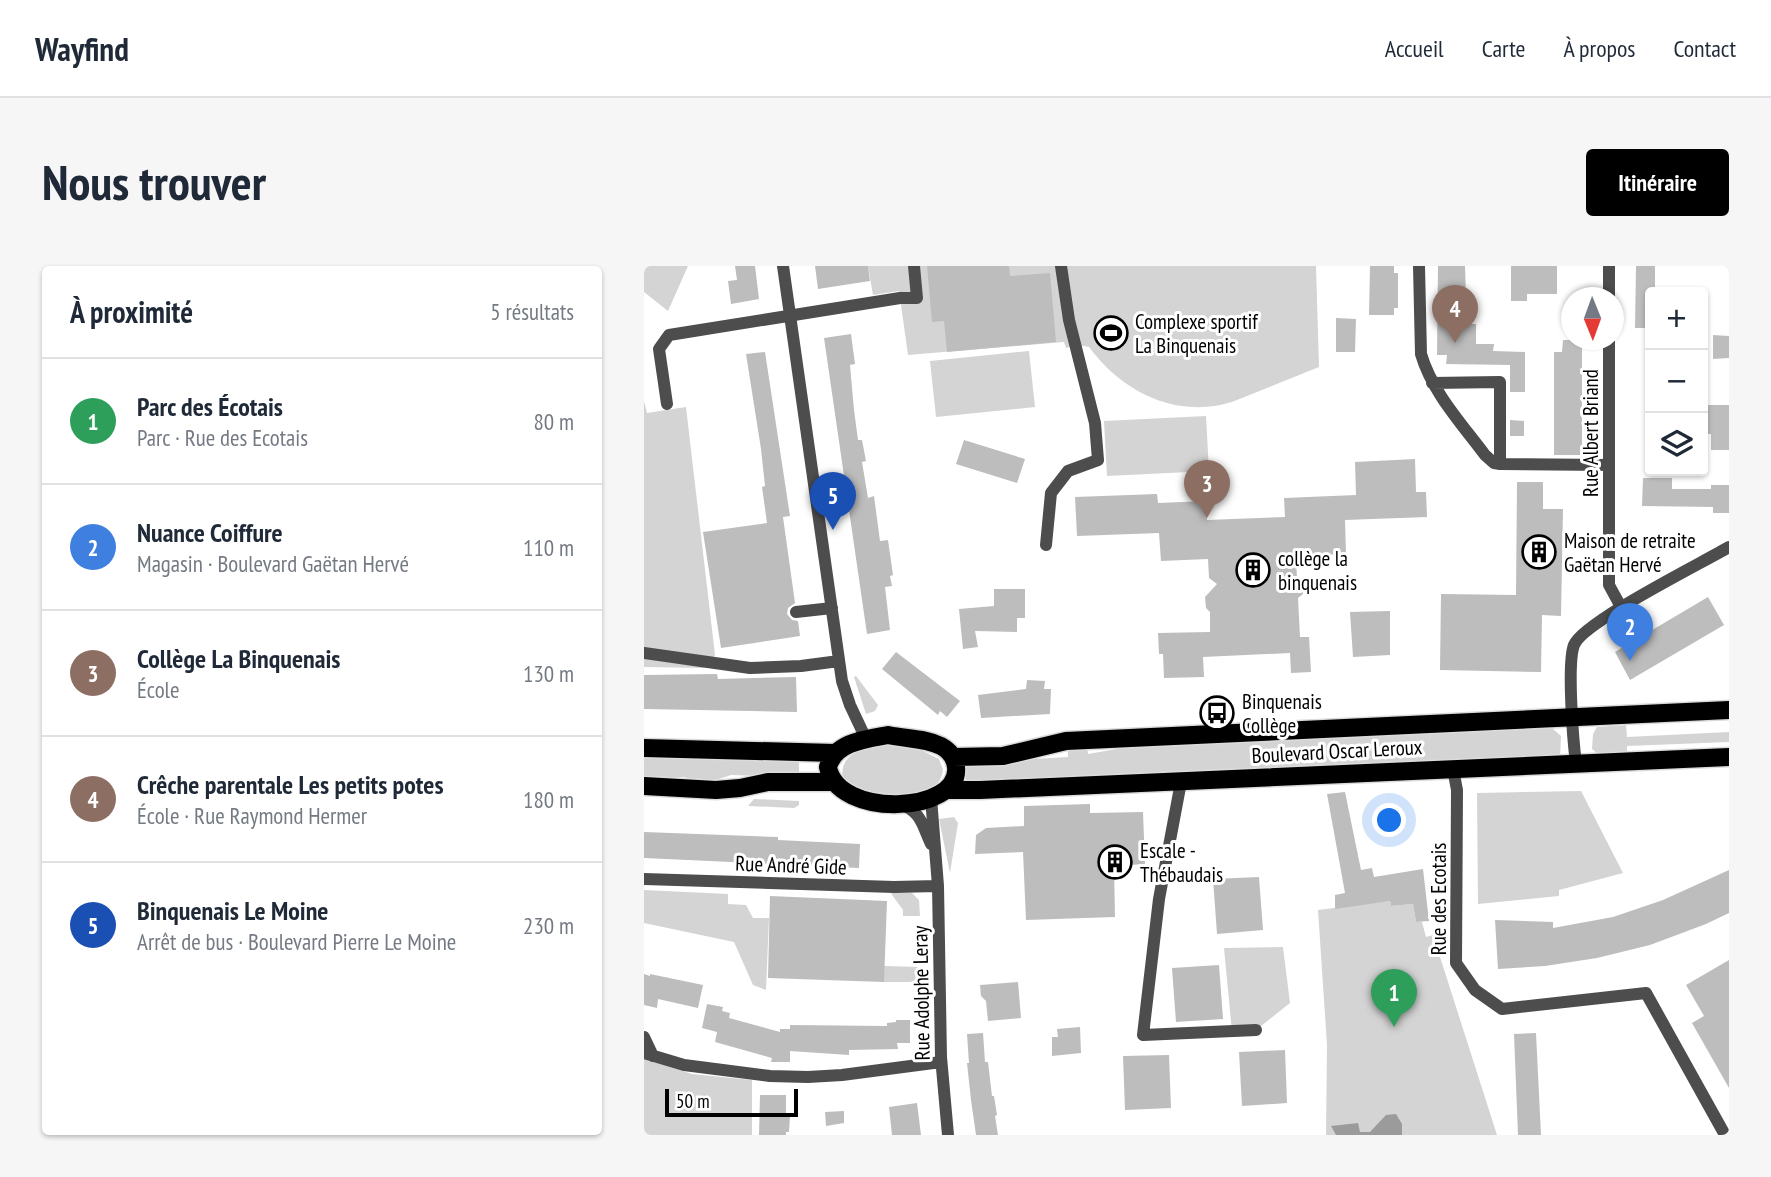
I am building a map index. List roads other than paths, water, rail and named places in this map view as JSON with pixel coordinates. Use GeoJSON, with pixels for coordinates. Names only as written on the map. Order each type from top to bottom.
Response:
{"type":"FeatureCollection","features":[{"type":"Feature","properties":{"kind":"main road","name":"Boulevard Oscar Leroux"},"geometry":{"type":"LineString","coordinates":[[954,757],[1003,757],[1066,741],[1729,710]]}},
{"type":"Feature","properties":{"kind":"main road"},"geometry":{"type":"LineString","coordinates":[[644,748],[835,752],[866,739],[888,735],[916,738],[942,747],[954,757],[956,779],[948,790],[931,799],[901,804],[866,801],[852,797],[833,782],[828,767],[835,752]]}},
{"type":"Feature","properties":{"kind":"main road","name":"Boulevard Oscar Leroux"},"geometry":{"type":"LineString","coordinates":[[948,790],[1729,757]]}},
{"type":"Feature","properties":{"kind":"main road"},"geometry":{"type":"LineString","coordinates":[[644,786],[716,790],[778,781],[833,782]]}},
{"type":"Feature","properties":{"kind":"street"},"geometry":{"type":"LineString","coordinates":[[783,266],[839,661],[846,693],[866,739]]}},
{"type":"Feature","properties":{"kind":"street"},"geometry":{"type":"LineString","coordinates":[[667,404],[659,349],[669,335],[917,298],[914,266]]}},
{"type":"Feature","properties":{"kind":"street"},"geometry":{"type":"LineString","coordinates":[[1046,545],[1051,493],[1068,471],[1098,460],[1095,423],[1069,320],[1061,266]]}},
{"type":"Feature","properties":{"kind":"street"},"geometry":{"type":"LineString","coordinates":[[1419,266],[1421,354],[1433,383],[1485,455],[1494,463],[1500,464],[1609,465]]}},
{"type":"Feature","properties":{"kind":"street"},"geometry":{"type":"LineString","coordinates":[[1609,266],[1609,287]]}},
{"type":"Feature","properties":{"kind":"street"},"geometry":{"type":"LineString","coordinates":[[644,346],[659,349]]}},
{"type":"Feature","properties":{"kind":"street","name":"Rue Albert Briand"},"geometry":{"type":"LineString","coordinates":[[1609,350],[1609,585],[1621,607]]}},
{"type":"Feature","properties":{"kind":"street"},"geometry":{"type":"LineString","coordinates":[[1433,383],[1500,382],[1500,464]]}},
{"type":"Feature","properties":{"kind":"street"},"geometry":{"type":"LineString","coordinates":[[1576,763],[1572,655],[1580,635],[1621,607],[1729,547]]}},
{"type":"Feature","properties":{"kind":"street"},"geometry":{"type":"LineString","coordinates":[[796,612],[832,607]]}},
{"type":"Feature","properties":{"kind":"street"},"geometry":{"type":"LineString","coordinates":[[644,653],[750,668],[839,661]]}},
{"type":"Feature","properties":{"kind":"street","name":"Rue des Ecotais"},"geometry":{"type":"LineString","coordinates":[[1453,769],[1457,790],[1456,963],[1475,990],[1502,1009],[1646,993],[1725,1135]]}},
{"type":"Feature","properties":{"kind":"street"},"geometry":{"type":"LineString","coordinates":[[1181,782],[1159,899],[1143,1035],[1256,1030]]}},
{"type":"Feature","properties":{"kind":"street","name":"Rue Adolphe Leray"},"geometry":{"type":"LineString","coordinates":[[931,799],[937,886],[941,1062],[948,1135]]}},
{"type":"Feature","properties":{"kind":"street","name":"Rue Adolphe Leray"},"geometry":{"type":"LineString","coordinates":[[901,804],[918,815],[934,850]]}},
{"type":"Feature","properties":{"kind":"street","name":"Rue André Gide"},"geometry":{"type":"LineString","coordinates":[[644,879],[937,886]]}},
{"type":"Feature","properties":{"kind":"street"},"geometry":{"type":"LineString","coordinates":[[644,1037],[648,1054],[684,1065],[770,1076],[808,1077],[941,1062]]}},
{"type":"Feature","properties":{"kind":"place","name":"Complexe sportif La Binquenais"},"geometry":{"type":"Point","coordinates":[1111,333]}},
{"type":"Feature","properties":{"kind":"place","name":"Crêche parentale Les petits potes"},"geometry":{"type":"Point","coordinates":[1455,343]}},
{"type":"Feature","properties":{"kind":"place","name":"Collège La Binquenais"},"geometry":{"type":"Point","coordinates":[1207,518]}},
{"type":"Feature","properties":{"kind":"place","name":"Binquenais Le Moine"},"geometry":{"type":"Point","coordinates":[833,530]}},
{"type":"Feature","properties":{"kind":"place","name":"Maison de retraite Gaëtan Hervé"},"geometry":{"type":"Point","coordinates":[1539,552]}},
{"type":"Feature","properties":{"kind":"place","name":"collège la binquenais"},"geometry":{"type":"Point","coordinates":[1253,570]}},
{"type":"Feature","properties":{"kind":"place","name":"Nuance Coiffure"},"geometry":{"type":"Point","coordinates":[1630,661]}},
{"type":"Feature","properties":{"kind":"place","name":"Binquenais Collège"},"geometry":{"type":"Point","coordinates":[1217,713]}},
{"type":"Feature","properties":{"kind":"place","name":"Escale - Thébaudais"},"geometry":{"type":"Point","coordinates":[1115,862]}},
{"type":"Feature","properties":{"kind":"place","name":"Parc des Écotais"},"geometry":{"type":"Point","coordinates":[1394,1027]}}]}
